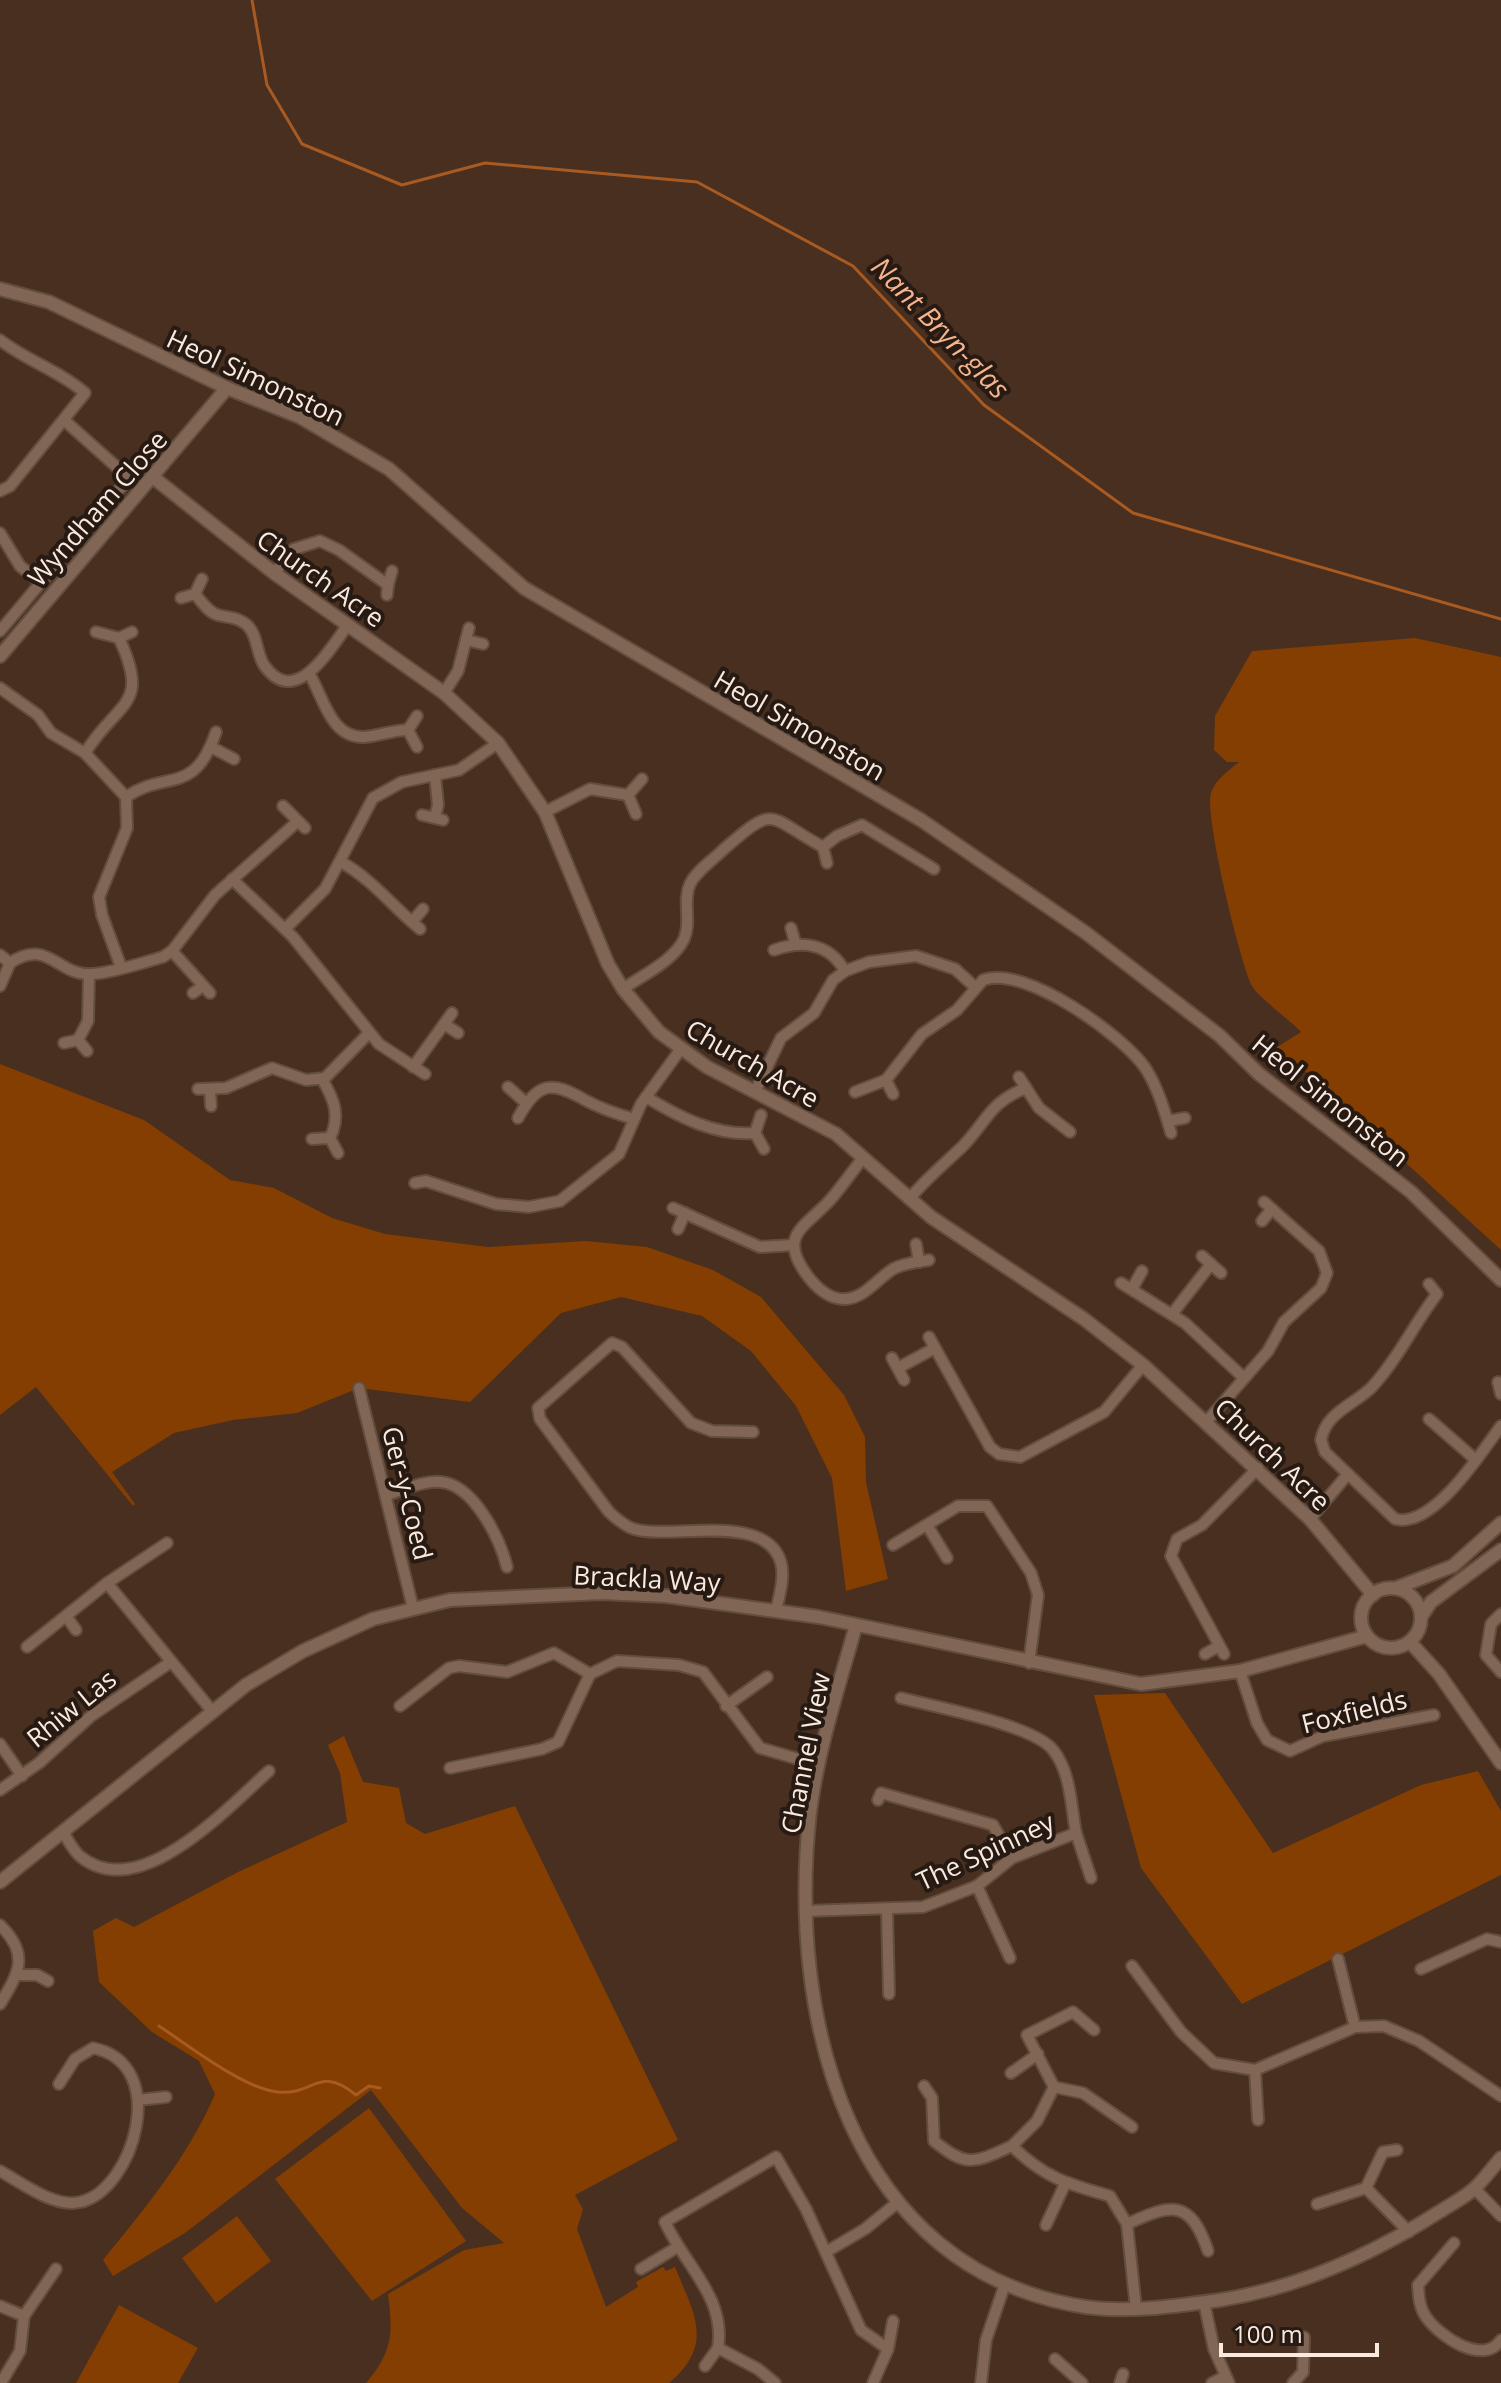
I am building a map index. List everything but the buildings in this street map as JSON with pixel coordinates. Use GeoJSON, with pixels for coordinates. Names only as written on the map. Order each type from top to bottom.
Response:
{"type":"FeatureCollection","features":[{"type":"Feature","properties":{"kind":"street","name":"Heol Simonston"},"geometry":{"type":"LineString","coordinates":[[0,289],[49,302],[227,388],[300,417],[389,469],[524,588],[921,820],[1086,933],[1220,1036],[1271,1083],[1411,1192],[1501,1280]]}},
{"type":"Feature","properties":{"kind":"street"},"geometry":{"type":"LineString","coordinates":[[0,300],[23,294]]}},
{"type":"Feature","properties":{"kind":"street"},"geometry":{"type":"LineString","coordinates":[[0,340],[21,356],[66,378],[85,393],[10,486],[0,491]]}},
{"type":"Feature","properties":{"kind":"street","name":"Wyndham Close"},"geometry":{"type":"LineString","coordinates":[[0,656],[154,478],[227,388]]}},
{"type":"Feature","properties":{"kind":"street"},"geometry":{"type":"LineString","coordinates":[[0,631],[129,478],[64,420]]}},
{"type":"Feature","properties":{"kind":"street","name":"Church Acre"},"geometry":{"type":"LineString","coordinates":[[154,478],[274,573],[444,693],[498,743],[545,812],[608,964],[623,989],[659,1032],[680,1050],[836,1134],[955,1235],[1084,1319],[1143,1365],[1310,1519],[1373,1595]]}},
{"type":"Feature","properties":{"kind":"street"},"geometry":{"type":"LineString","coordinates":[[0,533],[20,566],[41,583]]}},
{"type":"Feature","properties":{"kind":"street"},"geometry":{"type":"LineString","coordinates":[[274,573],[294,549],[306,542],[320,541],[339,550],[388,590],[392,571]]}},
{"type":"Feature","properties":{"kind":"street"},"geometry":{"type":"LineString","coordinates":[[181,598],[195,594],[202,579]]}},
{"type":"Feature","properties":{"kind":"street"},"geometry":{"type":"LineString","coordinates":[[195,594],[216,615],[245,623],[253,631],[264,666],[276,677],[291,680],[310,675],[347,626]]}},
{"type":"Feature","properties":{"kind":"street"},"geometry":{"type":"LineString","coordinates":[[444,693],[458,671],[469,628]]}},
{"type":"Feature","properties":{"kind":"street"},"geometry":{"type":"LineString","coordinates":[[96,632],[119,638],[132,632]]}},
{"type":"Feature","properties":{"kind":"street"},"geometry":{"type":"LineString","coordinates":[[85,753],[128,701],[134,685],[132,666],[119,638]]}},
{"type":"Feature","properties":{"kind":"street"},"geometry":{"type":"LineString","coordinates":[[466,640],[483,644]]}},
{"type":"Feature","properties":{"kind":"street"},"geometry":{"type":"LineString","coordinates":[[310,675],[333,721],[346,734],[363,737],[408,730],[417,716]]}},
{"type":"Feature","properties":{"kind":"street"},"geometry":{"type":"LineString","coordinates":[[0,688],[38,715],[51,733],[85,753],[126,797],[127,828],[99,897],[121,967]]}},
{"type":"Feature","properties":{"kind":"street"},"geometry":{"type":"LineString","coordinates":[[408,730],[417,747]]}},
{"type":"Feature","properties":{"kind":"street"},"geometry":{"type":"LineString","coordinates":[[126,797],[138,789],[190,775],[211,747],[216,732]]}},
{"type":"Feature","properties":{"kind":"street"},"geometry":{"type":"LineString","coordinates":[[285,929],[325,889],[373,798],[402,782],[459,770],[498,743]]}},
{"type":"Feature","properties":{"kind":"street"},"geometry":{"type":"LineString","coordinates":[[211,747],[234,759]]}},
{"type":"Feature","properties":{"kind":"street"},"geometry":{"type":"LineString","coordinates":[[422,815],[439,818],[435,775]]}},
{"type":"Feature","properties":{"kind":"street"},"geometry":{"type":"LineString","coordinates":[[628,795],[642,779]]}},
{"type":"Feature","properties":{"kind":"street"},"geometry":{"type":"LineString","coordinates":[[545,812],[590,789],[628,795]]}},
{"type":"Feature","properties":{"kind":"street"},"geometry":{"type":"LineString","coordinates":[[628,795],[636,814]]}},
{"type":"Feature","properties":{"kind":"street"},"geometry":{"type":"LineString","coordinates":[[0,986],[10,963],[19,957],[42,953],[80,973],[89,974],[163,957],[172,951],[215,895],[301,825],[283,806]]}},
{"type":"Feature","properties":{"kind":"street"},"geometry":{"type":"LineString","coordinates":[[623,989],[676,951],[688,924],[689,886],[698,873],[757,820],[777,820],[823,847],[827,863]]}},
{"type":"Feature","properties":{"kind":"street"},"geometry":{"type":"LineString","coordinates":[[823,847],[837,836],[862,825],[934,869]]}},
{"type":"Feature","properties":{"kind":"street"},"geometry":{"type":"LineString","coordinates":[[341,862],[372,882],[416,926],[423,909]]}},
{"type":"Feature","properties":{"kind":"street"},"geometry":{"type":"LineString","coordinates":[[232,879],[285,929],[369,1033],[425,1074]]}},
{"type":"Feature","properties":{"kind":"street"},"geometry":{"type":"LineString","coordinates":[[791,928],[795,942]]}},
{"type":"Feature","properties":{"kind":"street"},"geometry":{"type":"LineString","coordinates":[[774,950],[795,942],[830,952],[845,971]]}},
{"type":"Feature","properties":{"kind":"street"},"geometry":{"type":"LineString","coordinates":[[172,951],[207,989],[193,993]]}},
{"type":"Feature","properties":{"kind":"street"},"geometry":{"type":"LineString","coordinates":[[0,955],[10,963]]}},
{"type":"Feature","properties":{"kind":"street"},"geometry":{"type":"LineString","coordinates":[[755,1092],[781,1038],[814,1013],[833,980],[845,971],[869,962],[916,956],[955,969],[975,987]]}},
{"type":"Feature","properties":{"kind":"street"},"geometry":{"type":"LineString","coordinates":[[78,1040],[88,1021],[89,974]]}},
{"type":"Feature","properties":{"kind":"street"},"geometry":{"type":"LineString","coordinates":[[855,1092],[886,1080],[922,1034],[957,1010],[975,987],[991,977],[1000,977],[1056,995],[1074,1007],[1138,1059],[1148,1072],[1169,1127],[1185,1118]]}},
{"type":"Feature","properties":{"kind":"street"},"geometry":{"type":"LineString","coordinates":[[413,1067],[452,1013]]}},
{"type":"Feature","properties":{"kind":"street"},"geometry":{"type":"LineString","coordinates":[[444,1024],[458,1033]]}},
{"type":"Feature","properties":{"kind":"street"},"geometry":{"type":"LineString","coordinates":[[211,1106],[204,1090],[236,1085],[272,1068],[298,1078],[322,1079],[369,1033]]}},
{"type":"Feature","properties":{"kind":"street"},"geometry":{"type":"LineString","coordinates":[[64,1043],[78,1040]]}},
{"type":"Feature","properties":{"kind":"street"},"geometry":{"type":"LineString","coordinates":[[78,1040],[87,1051]]}},
{"type":"Feature","properties":{"kind":"street"},"geometry":{"type":"LineString","coordinates":[[415,1183],[426,1181],[529,1207],[560,1201],[619,1154],[646,1097],[680,1050]]}},
{"type":"Feature","properties":{"kind":"street"},"geometry":{"type":"LineString","coordinates":[[1019,1077],[1047,1116],[1070,1132]]}},
{"type":"Feature","properties":{"kind":"street"},"geometry":{"type":"LineString","coordinates":[[322,1079],[335,1103],[336,1125],[330,1138]]}},
{"type":"Feature","properties":{"kind":"street"},"geometry":{"type":"LineString","coordinates":[[886,1080],[893,1094]]}},
{"type":"Feature","properties":{"kind":"street"},"geometry":{"type":"LineString","coordinates":[[518,1118],[526,1103],[556,1086],[566,1087],[607,1110],[634,1119]]}},
{"type":"Feature","properties":{"kind":"street"},"geometry":{"type":"LineString","coordinates":[[508,1087],[526,1103]]}},
{"type":"Feature","properties":{"kind":"street"},"geometry":{"type":"LineString","coordinates":[[909,1199],[929,1174],[963,1145],[995,1105],[1026,1088]]}},
{"type":"Feature","properties":{"kind":"street"},"geometry":{"type":"LineString","coordinates":[[646,1097],[678,1117],[730,1135],[755,1133]]}},
{"type":"Feature","properties":{"kind":"street"},"geometry":{"type":"LineString","coordinates":[[761,1115],[755,1133],[764,1149]]}},
{"type":"Feature","properties":{"kind":"street"},"geometry":{"type":"LineString","coordinates":[[312,1139],[330,1138]]}},
{"type":"Feature","properties":{"kind":"street"},"geometry":{"type":"LineString","coordinates":[[330,1138],[338,1153]]}},
{"type":"Feature","properties":{"kind":"street"},"geometry":{"type":"LineString","coordinates":[[862,1159],[830,1200],[805,1220],[794,1239],[810,1279],[834,1299],[861,1294],[891,1270],[924,1261],[916,1244]]}},
{"type":"Feature","properties":{"kind":"street"},"geometry":{"type":"LineString","coordinates":[[1207,1421],[1268,1351],[1284,1322],[1321,1288],[1327,1273],[1319,1251],[1268,1206],[1262,1221]]}},
{"type":"Feature","properties":{"kind":"street"},"geometry":{"type":"LineString","coordinates":[[673,1208],[760,1247],[794,1245]]}},
{"type":"Feature","properties":{"kind":"street"},"geometry":{"type":"LineString","coordinates":[[678,1229],[685,1213]]}},
{"type":"Feature","properties":{"kind":"street"},"geometry":{"type":"LineString","coordinates":[[1202,1256],[1221,1273]]}},
{"type":"Feature","properties":{"kind":"street"},"geometry":{"type":"LineString","coordinates":[[1172,1314],[1211,1264]]}},
{"type":"Feature","properties":{"kind":"street"},"geometry":{"type":"LineString","coordinates":[[1142,1271],[1126,1286],[1172,1314],[1244,1378]]}},
{"type":"Feature","properties":{"kind":"street"},"geometry":{"type":"LineString","coordinates":[[1429,1284],[1441,1298],[1370,1388],[1329,1419],[1323,1430],[1325,1452],[1395,1519],[1405,1522],[1430,1511],[1476,1460],[1501,1426]]}},
{"type":"Feature","properties":{"kind":"street"},"geometry":{"type":"LineString","coordinates":[[929,1337],[990,1447],[1010,1457],[1020,1457],[1104,1412],[1143,1365]]}},
{"type":"Feature","properties":{"kind":"street"},"geometry":{"type":"LineString","coordinates":[[753,1432],[712,1431],[691,1423],[622,1347],[612,1343],[538,1408],[540,1419],[619,1521],[649,1532],[745,1532],[769,1545],[782,1564],[776,1611]]}},
{"type":"Feature","properties":{"kind":"street"},"geometry":{"type":"LineString","coordinates":[[904,1380],[895,1363],[935,1348]]}},
{"type":"Feature","properties":{"kind":"street"},"geometry":{"type":"LineString","coordinates":[[1498,1382],[1501,1394]]}},
{"type":"Feature","properties":{"kind":"street","name":"Ger-y-Coed"},"geometry":{"type":"LineString","coordinates":[[359,1388],[413,1608]]}},
{"type":"Feature","properties":{"kind":"street"},"geometry":{"type":"LineString","coordinates":[[1429,1419],[1476,1460]]}},
{"type":"Feature","properties":{"kind":"street"},"geometry":{"type":"LineString","coordinates":[[1205,1654],[1222,1650],[1174,1565],[1173,1547],[1177,1539],[1202,1525],[1258,1468]]}},
{"type":"Feature","properties":{"kind":"street"},"geometry":{"type":"LineString","coordinates":[[1310,1519],[1348,1474]]}},
{"type":"Feature","properties":{"kind":"street"},"geometry":{"type":"LineString","coordinates":[[387,1495],[432,1482],[451,1484],[460,1489],[498,1540],[507,1567]]}},
{"type":"Feature","properties":{"kind":"street"},"geometry":{"type":"LineString","coordinates":[[893,1545],[958,1506],[987,1506],[1031,1573],[1038,1595],[1029,1663]]}},
{"type":"Feature","properties":{"kind":"street"},"geometry":{"type":"LineString","coordinates":[[1501,1523],[1453,1566],[1373,1595],[1361,1613],[1360,1624],[1367,1636],[1385,1649],[1410,1642],[1417,1634],[1421,1617],[1431,1602],[1501,1550]]}},
{"type":"Feature","properties":{"kind":"street"},"geometry":{"type":"LineString","coordinates":[[927,1525],[947,1558]]}},
{"type":"Feature","properties":{"kind":"street"},"geometry":{"type":"LineString","coordinates":[[27,1647],[107,1583],[167,1543]]}},
{"type":"Feature","properties":{"kind":"street"},"geometry":{"type":"LineString","coordinates":[[107,1583],[212,1711]]}},
{"type":"Feature","properties":{"kind":"street"},"geometry":{"type":"LineString","coordinates":[[1396,1588],[1408,1593],[1421,1617]]}},
{"type":"Feature","properties":{"kind":"street","name":"Brackla Way"},"geometry":{"type":"LineString","coordinates":[[0,1882],[212,1711],[303,1651],[373,1619],[450,1600],[602,1593],[666,1596],[856,1625],[1141,1684],[1240,1671],[1367,1636]]}},
{"type":"Feature","properties":{"kind":"street"},"geometry":{"type":"LineString","coordinates":[[1501,1614],[1491,1624],[1486,1655],[1501,1672]]}},
{"type":"Feature","properties":{"kind":"street"},"geometry":{"type":"LineString","coordinates":[[66,1616],[76,1630]]}},
{"type":"Feature","properties":{"kind":"street","name":"Channel View"},"geometry":{"type":"LineString","coordinates":[[856,1625],[810,1810],[806,1911],[814,1997],[843,2110],[875,2174],[897,2203],[938,2243],[1005,2284],[1074,2305],[1136,2309],[1252,2295],[1357,2259],[1409,2232],[1475,2189],[1501,2158]]}},
{"type":"Feature","properties":{"kind":"street"},"geometry":{"type":"LineString","coordinates":[[1410,1642],[1439,1674],[1499,1755]]}},
{"type":"Feature","properties":{"kind":"street"},"geometry":{"type":"LineString","coordinates":[[400,1706],[449,1668],[459,1666],[507,1672],[554,1653],[590,1674]]}},
{"type":"Feature","properties":{"kind":"street"},"geometry":{"type":"LineString","coordinates":[[450,1768],[542,1749],[558,1742],[590,1674],[617,1661],[679,1665],[703,1672],[760,1748],[819,1765]]}},
{"type":"Feature","properties":{"kind":"street","name":"Rhiw Las"},"geometry":{"type":"LineString","coordinates":[[0,1790],[22,1776],[91,1716],[171,1662]]}},
{"type":"Feature","properties":{"kind":"street","name":"Foxfields"},"geometry":{"type":"LineString","coordinates":[[1240,1671],[1257,1723],[1267,1740],[1290,1751],[1323,1736],[1434,1715]]}},
{"type":"Feature","properties":{"kind":"street"},"geometry":{"type":"LineString","coordinates":[[726,1706],[767,1677]]}},
{"type":"Feature","properties":{"kind":"street","name":"The Spinney"},"geometry":{"type":"LineString","coordinates":[[806,1911],[923,1907],[977,1886],[1012,1858],[1076,1833],[1065,1772],[1053,1749],[1030,1733],[901,1698]]}},
{"type":"Feature","properties":{"kind":"street"},"geometry":{"type":"LineString","coordinates":[[0,1744],[22,1776]]}},
{"type":"Feature","properties":{"kind":"street"},"geometry":{"type":"LineString","coordinates":[[63,1832],[80,1857],[108,1870],[135,1870],[162,1859],[269,1771]]}},
{"type":"Feature","properties":{"kind":"street"},"geometry":{"type":"LineString","coordinates":[[878,1800],[881,1793],[993,1825],[1012,1858]]}},
{"type":"Feature","properties":{"kind":"street"},"geometry":{"type":"LineString","coordinates":[[1076,1833],[1091,1878]]}},
{"type":"Feature","properties":{"kind":"street"},"geometry":{"type":"LineString","coordinates":[[977,1886],[1010,1958]]}},
{"type":"Feature","properties":{"kind":"street"},"geometry":{"type":"LineString","coordinates":[[887,1910],[889,1994]]}},
{"type":"Feature","properties":{"kind":"street"},"geometry":{"type":"LineString","coordinates":[[0,1925],[19,1952],[18,1975],[0,2004]]}},
{"type":"Feature","properties":{"kind":"street"},"geometry":{"type":"LineString","coordinates":[[1421,1969],[1487,1939],[1501,1942]]}},
{"type":"Feature","properties":{"kind":"street"},"geometry":{"type":"LineString","coordinates":[[1338,1959],[1355,2027]]}},
{"type":"Feature","properties":{"kind":"street"},"geometry":{"type":"LineString","coordinates":[[1132,1966],[1181,2032],[1214,2063],[1255,2070],[1355,2027],[1384,2026],[1419,2041],[1501,2096]]}},
{"type":"Feature","properties":{"kind":"street"},"geometry":{"type":"LineString","coordinates":[[18,1975],[37,1975],[48,1981]]}},
{"type":"Feature","properties":{"kind":"street"},"geometry":{"type":"LineString","coordinates":[[1054,2087],[1027,2035],[1073,2012],[1094,2030]]}},
{"type":"Feature","properties":{"kind":"street"},"geometry":{"type":"LineString","coordinates":[[0,2171],[64,2202],[81,2202],[95,2195],[114,2174],[133,2142],[138,2100],[129,2072],[105,2050],[84,2051],[59,2084]]}},
{"type":"Feature","properties":{"kind":"street"},"geometry":{"type":"LineString","coordinates":[[1011,2073],[1038,2054]]}},
{"type":"Feature","properties":{"kind":"street"},"geometry":{"type":"LineString","coordinates":[[1255,2070],[1258,2120]]}},
{"type":"Feature","properties":{"kind":"street"},"geometry":{"type":"LineString","coordinates":[[924,2086],[932,2098],[934,2141],[955,2159],[975,2162],[1012,2146],[1037,2121],[1054,2087]]}},
{"type":"Feature","properties":{"kind":"street"},"geometry":{"type":"LineString","coordinates":[[1054,2087],[1083,2093],[1132,2127]]}},
{"type":"Feature","properties":{"kind":"street"},"geometry":{"type":"LineString","coordinates":[[138,2100],[166,2097]]}},
{"type":"Feature","properties":{"kind":"street"},"geometry":{"type":"LineString","coordinates":[[1012,2146],[1037,2171],[1065,2184],[1110,2196],[1127,2224],[1136,2309]]}},
{"type":"Feature","properties":{"kind":"street"},"geometry":{"type":"LineString","coordinates":[[1317,2204],[1366,2188],[1383,2152],[1397,2150]]}},
{"type":"Feature","properties":{"kind":"street"},"geometry":{"type":"LineString","coordinates":[[705,2366],[718,2348],[720,2320],[716,2305],[676,2248],[665,2222],[776,2157],[806,2209],[861,2330],[866,2337],[888,2349]]}},
{"type":"Feature","properties":{"kind":"street"},"geometry":{"type":"LineString","coordinates":[[1046,2225],[1065,2184]]}},
{"type":"Feature","properties":{"kind":"street"},"geometry":{"type":"LineString","coordinates":[[1366,2188],[1409,2232]]}},
{"type":"Feature","properties":{"kind":"street"},"geometry":{"type":"LineString","coordinates":[[1475,2189],[1501,2216]]}},
{"type":"Feature","properties":{"kind":"street"},"geometry":{"type":"LineString","coordinates":[[826,2252],[856,2236],[897,2203]]}},
{"type":"Feature","properties":{"kind":"street"},"geometry":{"type":"LineString","coordinates":[[1127,2224],[1163,2209],[1182,2210],[1196,2223],[1208,2251]]}},
{"type":"Feature","properties":{"kind":"street"},"geometry":{"type":"LineString","coordinates":[[1454,2243],[1418,2285],[1419,2303],[1427,2319],[1465,2348],[1484,2352],[1495,2348],[1501,2340]]}},
{"type":"Feature","properties":{"kind":"street"},"geometry":{"type":"LineString","coordinates":[[641,2269],[676,2248]]}},
{"type":"Feature","properties":{"kind":"street"},"geometry":{"type":"LineString","coordinates":[[1,2383],[20,2351],[24,2316],[56,2269]]}},
{"type":"Feature","properties":{"kind":"street"},"geometry":{"type":"LineString","coordinates":[[981,2383],[986,2340],[1005,2284]]}},
{"type":"Feature","properties":{"kind":"street"},"geometry":{"type":"LineString","coordinates":[[1204,2302],[1214,2349],[1226,2380],[1212,2383]]}},
{"type":"Feature","properties":{"kind":"street"},"geometry":{"type":"LineString","coordinates":[[0,2306],[24,2316]]}},
{"type":"Feature","properties":{"kind":"street"},"geometry":{"type":"LineString","coordinates":[[873,2383],[888,2349],[893,2321]]}},
{"type":"Feature","properties":{"kind":"street"},"geometry":{"type":"LineString","coordinates":[[1293,2383],[1303,2372],[1304,2337]]}},
{"type":"Feature","properties":{"kind":"street"},"geometry":{"type":"LineString","coordinates":[[718,2348],[758,2369],[775,2383]]}},
{"type":"Feature","properties":{"kind":"street"},"geometry":{"type":"LineString","coordinates":[[1055,2359],[1082,2383]]}},
{"type":"Feature","properties":{"kind":"shaded area"},"geometry":{"type":"Polygon","coordinates":[[[1415,638],[1501,657],[1501,1250],[1310,1075],[1274,1049],[1301,1032],[1252,986],[1232,920],[1213,829],[1211,793],[1219,780],[1239,762],[1227,762],[1214,750],[1215,716],[1252,651],[1415,638]]]}},
{"type":"Feature","properties":{"kind":"shaded area"},"geometry":{"type":"Polygon","coordinates":[[[0,1064],[144,1120],[230,1180],[274,1188],[332,1218],[385,1234],[488,1247],[586,1241],[647,1247],[713,1270],[761,1297],[844,1395],[865,1437],[866,1482],[888,1579],[846,1591],[832,1478],[796,1406],[751,1351],[702,1316],[621,1297],[561,1313],[470,1402],[359,1388],[297,1413],[233,1420],[174,1433],[112,1472],[135,1504],[133,1506],[36,1387],[0,1415],[0,1064]]]}},
{"type":"Feature","properties":{"kind":"shaded area"},"geometry":{"type":"Polygon","coordinates":[[[1165,1693],[1273,1853],[1421,1785],[1478,1771],[1501,1811],[1501,1875],[1242,2004],[1141,1868],[1094,1695],[1165,1693]]]}},
{"type":"Feature","properties":{"kind":"shaded area"},"geometry":{"type":"Polygon","coordinates":[[[344,1736],[363,1782],[399,1788],[406,1823],[425,1834],[515,1806],[678,2140],[575,2195],[583,2209],[577,2229],[606,2307],[638,2287],[636,2282],[663,2267],[666,2271],[675,2267],[694,2314],[696,2342],[683,2369],[669,2383],[366,2383],[382,2361],[389,2342],[388,2294],[464,2250],[504,2243],[462,2208],[371,2090],[185,2233],[113,2276],[103,2260],[179,2160],[215,2094],[199,2061],[152,2032],[99,1982],[93,1931],[116,1918],[134,1927],[238,1872],[347,1822],[340,1773],[328,1745],[344,1736]]]}},
{"type":"Feature","properties":{"kind":"shaded area"},"geometry":{"type":"Polygon","coordinates":[[[369,2108],[466,2241],[372,2301],[275,2179],[369,2108]]]}},
{"type":"Feature","properties":{"kind":"shaded area"},"geometry":{"type":"Polygon","coordinates":[[[237,2216],[271,2261],[216,2303],[182,2258],[237,2216]]]}},
{"type":"Feature","properties":{"kind":"shaded area"},"geometry":{"type":"Polygon","coordinates":[[[119,2305],[198,2348],[178,2383],[76,2383],[119,2305]]]}},
{"type":"Feature","properties":{"kind":"waterway","name":"Nant Bryn-glas"},"geometry":{"type":"LineString","coordinates":[[252,0],[267,85],[302,144],[402,185],[485,163],[697,182],[853,266],[984,405],[1133,513],[1501,619]]}},
{"type":"Feature","properties":{"kind":"waterway"},"geometry":{"type":"LineString","coordinates":[[159,2026],[216,2065],[263,2089],[290,2092],[324,2081],[344,2086],[356,2095],[369,2086],[380,2088]]}}]}
